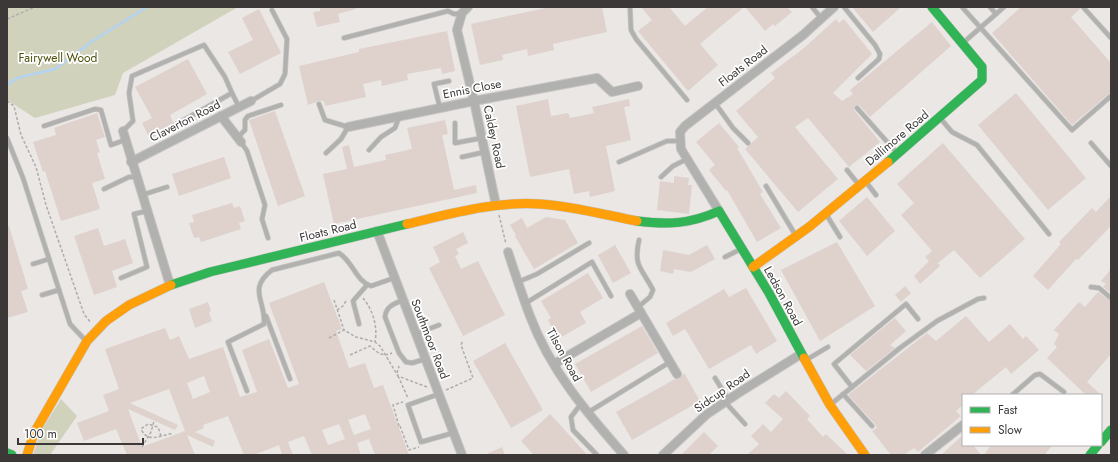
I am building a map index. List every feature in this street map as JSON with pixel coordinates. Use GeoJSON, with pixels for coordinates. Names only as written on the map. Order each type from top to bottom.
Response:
{"type":"FeatureCollection","features":[{"type":"Feature","properties":{"kind":"street"},"geometry":{"type":"LineString","coordinates":[[462,13],[468,7]]}},
{"type":"Feature","properties":{"kind":"street","name":"Floats Road"},"geometry":{"type":"LineString","coordinates":[[680,145],[680,132],[685,126],[834,7]]}},
{"type":"Feature","properties":{"kind":"street","name":"Dallimore Road"},"geometry":{"type":"LineString","coordinates":[[753,267],[826,214],[982,80],[982,67],[932,7]]}},
{"type":"Feature","properties":{"kind":"street","name":"Caldey Road"},"geometry":{"type":"LineString","coordinates":[[462,13],[457,30],[496,205]]}},
{"type":"Feature","properties":{"kind":"street","name":"Ennis Close"},"geometry":{"type":"LineString","coordinates":[[348,127],[597,78],[612,92],[638,86]]}},
{"type":"Feature","properties":{"kind":"street","name":"Claverton Road"},"geometry":{"type":"LineString","coordinates":[[131,162],[251,101]]}},
{"type":"Feature","properties":{"kind":"street"},"geometry":{"type":"LineString","coordinates":[[221,116],[239,139]]}},
{"type":"Feature","properties":{"kind":"street","name":"Claverton Road"},"geometry":{"type":"LineString","coordinates":[[123,131],[131,162],[170,285]]}},
{"type":"Feature","properties":{"kind":"street","name":"Ledson Road"},"geometry":{"type":"LineString","coordinates":[[680,145],[753,267],[830,405],[865,455]]}},
{"type":"Feature","properties":{"kind":"street","name":"Floats Road"},"geometry":{"type":"LineString","coordinates":[[27,455],[34,433],[87,341],[96,329],[121,309],[182,279],[452,213],[496,205],[527,203],[553,205],[666,224],[709,218],[719,211]]}},
{"type":"Feature","properties":{"kind":"street","name":"Southmoor Road"},"geometry":{"type":"LineString","coordinates":[[378,231],[436,391],[462,455]]}},
{"type":"Feature","properties":{"kind":"street","name":"Tilson Road"},"geometry":{"type":"LineString","coordinates":[[508,252],[530,317],[554,364],[580,405],[624,455]]}},
{"type":"Feature","properties":{"kind":"street"},"geometry":{"type":"LineString","coordinates":[[630,294],[677,374]]}},
{"type":"Feature","properties":{"kind":"street"},"geometry":{"type":"LineString","coordinates":[[554,364],[639,310]]}},
{"type":"Feature","properties":{"kind":"street","name":"Sidcup Road"},"geometry":{"type":"LineString","coordinates":[[663,455],[707,414],[726,401],[803,358]]}},
{"type":"Feature","properties":{"kind":"street"},"geometry":{"type":"LineString","coordinates":[[925,455],[962,426]]}},
{"type":"Feature","properties":{"kind":"street"},"geometry":{"type":"LineString","coordinates":[[1102,441],[1111,430]]}},
{"type":"Feature","properties":{"kind":"street"},"geometry":{"type":"LineString","coordinates":[[1090,455],[1097,446]]}},
{"type":"Feature","properties":{"kind":"street"},"geometry":{"type":"LineString","coordinates":[[7,453],[12,455]]}},
{"type":"Feature","properties":{"kind":"lane"},"geometry":{"type":"LineString","coordinates":[[630,7],[631,30],[636,39],[687,100]]}},
{"type":"Feature","properties":{"kind":"lane"},"geometry":{"type":"LineString","coordinates":[[812,7],[822,18]]}},
{"type":"Feature","properties":{"kind":"lane"},"geometry":{"type":"LineString","coordinates":[[844,7],[880,52],[879,59],[858,78]]}},
{"type":"Feature","properties":{"kind":"lane"},"geometry":{"type":"LineString","coordinates":[[962,7],[1072,130],[1111,96]]}},
{"type":"Feature","properties":{"kind":"lane"},"geometry":{"type":"LineString","coordinates":[[990,7],[996,14]]}},
{"type":"Feature","properties":{"kind":"lane"},"geometry":{"type":"LineString","coordinates":[[962,44],[1004,7]]}},
{"type":"Feature","properties":{"kind":"lane"},"geometry":{"type":"LineString","coordinates":[[1083,7],[1111,38]]}},
{"type":"Feature","properties":{"kind":"lane"},"geometry":{"type":"LineString","coordinates":[[251,101],[280,84],[285,74],[287,40],[272,10]]}},
{"type":"Feature","properties":{"kind":"lane"},"geometry":{"type":"LineString","coordinates":[[344,38],[448,11],[454,14],[462,13]]}},
{"type":"Feature","properties":{"kind":"lane","name":"Claverton Road"},"geometry":{"type":"LineString","coordinates":[[123,131],[133,122],[129,93],[132,76],[204,45],[225,77],[232,93]]}},
{"type":"Feature","properties":{"kind":"lane"},"geometry":{"type":"LineString","coordinates":[[440,108],[434,84],[449,81]]}},
{"type":"Feature","properties":{"kind":"lane"},"geometry":{"type":"LineString","coordinates":[[175,125],[232,93],[239,107]]}},
{"type":"Feature","properties":{"kind":"lane"},"geometry":{"type":"LineString","coordinates":[[715,103],[733,128],[748,143]]}},
{"type":"Feature","properties":{"kind":"lane","name":"Ennis Close"},"geometry":{"type":"LineString","coordinates":[[319,104],[325,120],[348,127]]}},
{"type":"Feature","properties":{"kind":"lane"},"geometry":{"type":"LineString","coordinates":[[268,238],[262,219],[265,205],[247,151],[239,139],[245,130],[245,120],[248,116],[280,105]]}},
{"type":"Feature","properties":{"kind":"lane"},"geometry":{"type":"LineString","coordinates":[[857,108],[898,153]]}},
{"type":"Feature","properties":{"kind":"lane"},"geometry":{"type":"LineString","coordinates":[[44,126],[96,109],[101,110],[111,145],[125,140]]}},
{"type":"Feature","properties":{"kind":"lane"},"geometry":{"type":"LineString","coordinates":[[369,150],[381,137],[395,128],[399,116]]}},
{"type":"Feature","properties":{"kind":"lane"},"geometry":{"type":"LineString","coordinates":[[939,118],[952,132],[977,145],[1049,234]]}},
{"type":"Feature","properties":{"kind":"lane"},"geometry":{"type":"LineString","coordinates":[[455,123],[455,143],[482,138]]}},
{"type":"Feature","properties":{"kind":"lane"},"geometry":{"type":"LineString","coordinates":[[326,152],[341,138],[348,127]]}},
{"type":"Feature","properties":{"kind":"lane"},"geometry":{"type":"LineString","coordinates":[[7,138],[24,178],[70,324],[87,341]]}},
{"type":"Feature","properties":{"kind":"lane"},"geometry":{"type":"LineString","coordinates":[[619,162],[667,141],[680,145]]}},
{"type":"Feature","properties":{"kind":"lane"},"geometry":{"type":"LineString","coordinates":[[1091,143],[1111,166]]}},
{"type":"Feature","properties":{"kind":"lane"},"geometry":{"type":"LineString","coordinates":[[462,157],[485,152]]}},
{"type":"Feature","properties":{"kind":"lane"},"geometry":{"type":"LineString","coordinates":[[661,177],[673,166],[687,159]]}},
{"type":"Feature","properties":{"kind":"lane"},"geometry":{"type":"LineString","coordinates":[[847,170],[876,195]]}},
{"type":"Feature","properties":{"kind":"lane"},"geometry":{"type":"LineString","coordinates":[[104,189],[129,177],[136,177]]}},
{"type":"Feature","properties":{"kind":"lane"},"geometry":{"type":"LineString","coordinates":[[766,186],[796,236]]}},
{"type":"Feature","properties":{"kind":"lane"},"geometry":{"type":"LineString","coordinates":[[142,195],[166,187]]}},
{"type":"Feature","properties":{"kind":"lane"},"geometry":{"type":"LineString","coordinates":[[121,278],[147,267],[134,214],[147,211]]}},
{"type":"Feature","properties":{"kind":"lane"},"geometry":{"type":"LineString","coordinates":[[826,214],[840,237]]}},
{"type":"Feature","properties":{"kind":"lane"},"geometry":{"type":"LineString","coordinates":[[639,240],[636,255],[637,262],[653,290],[650,297],[639,310]]}},
{"type":"Feature","properties":{"kind":"lane"},"geometry":{"type":"LineString","coordinates":[[518,282],[589,243]]}},
{"type":"Feature","properties":{"kind":"lane"},"geometry":{"type":"LineString","coordinates":[[725,257],[741,248]]}},
{"type":"Feature","properties":{"kind":"lane"},"geometry":{"type":"LineString","coordinates":[[290,379],[258,297],[259,285],[265,275],[272,270],[339,253],[349,259],[363,283],[367,285],[371,286],[394,278]]}},
{"type":"Feature","properties":{"kind":"lane"},"geometry":{"type":"LineString","coordinates":[[33,264],[49,259]]}},
{"type":"Feature","properties":{"kind":"lane"},"geometry":{"type":"LineString","coordinates":[[525,303],[592,262],[611,296]]}},
{"type":"Feature","properties":{"kind":"lane"},"geometry":{"type":"LineString","coordinates":[[359,324],[353,301],[367,285]]}},
{"type":"Feature","properties":{"kind":"lane"},"geometry":{"type":"LineString","coordinates":[[1092,287],[1099,288],[1111,298]]}},
{"type":"Feature","properties":{"kind":"lane"},"geometry":{"type":"LineString","coordinates":[[42,296],[59,290]]}},
{"type":"Feature","properties":{"kind":"lane"},"geometry":{"type":"LineString","coordinates":[[830,405],[900,348],[937,321],[978,299],[984,298]]}},
{"type":"Feature","properties":{"kind":"lane"},"geometry":{"type":"LineString","coordinates":[[403,300],[389,307],[386,311],[386,317],[399,353],[406,362],[412,363],[425,359]]}},
{"type":"Feature","properties":{"kind":"lane"},"geometry":{"type":"LineString","coordinates":[[852,387],[834,364],[906,304],[918,319]]}},
{"type":"Feature","properties":{"kind":"lane"},"geometry":{"type":"LineString","coordinates":[[247,391],[228,342],[264,324],[265,314]]}},
{"type":"Feature","properties":{"kind":"lane"},"geometry":{"type":"LineString","coordinates":[[416,334],[439,325]]}},
{"type":"Feature","properties":{"kind":"lane"},"geometry":{"type":"LineString","coordinates":[[803,358],[828,347]]}},
{"type":"Feature","properties":{"kind":"lane"},"geometry":{"type":"LineString","coordinates":[[587,413],[670,362]]}},
{"type":"Feature","properties":{"kind":"lane"},"geometry":{"type":"LineString","coordinates":[[1013,394],[1035,375],[1040,374],[1064,392]]}},
{"type":"Feature","properties":{"kind":"lane"},"geometry":{"type":"LineString","coordinates":[[716,378],[726,401],[745,424]]}},
{"type":"Feature","properties":{"kind":"lane"},"geometry":{"type":"LineString","coordinates":[[436,391],[408,405],[421,442],[454,433]]}},
{"type":"Feature","properties":{"kind":"lane"},"geometry":{"type":"LineString","coordinates":[[843,394],[872,426]]}},
{"type":"Feature","properties":{"kind":"lane"},"geometry":{"type":"LineString","coordinates":[[580,405],[571,418],[573,430],[597,455]]}},
{"type":"Feature","properties":{"kind":"path"},"geometry":{"type":"LineString","coordinates":[[7,19],[35,7]]}},
{"type":"Feature","properties":{"kind":"path"},"geometry":{"type":"LineString","coordinates":[[7,101],[14,106],[22,135],[36,167],[46,205],[84,314],[96,329]]}},
{"type":"Feature","properties":{"kind":"path"},"geometry":{"type":"LineString","coordinates":[[496,205],[508,252]]}},
{"type":"Feature","properties":{"kind":"path"},"geometry":{"type":"LineString","coordinates":[[359,294],[365,299],[375,322],[377,331],[375,342]]}},
{"type":"Feature","properties":{"kind":"path"},"geometry":{"type":"LineString","coordinates":[[334,300],[344,330],[356,337],[375,342],[397,373],[408,397]]}},
{"type":"Feature","properties":{"kind":"path"},"geometry":{"type":"LineString","coordinates":[[329,338],[344,330]]}},
{"type":"Feature","properties":{"kind":"path"},"geometry":{"type":"LineString","coordinates":[[350,355],[370,346],[378,354],[386,356],[392,353]]}},
{"type":"Feature","properties":{"kind":"path"},"geometry":{"type":"LineString","coordinates":[[397,373],[399,366]]}},
{"type":"Feature","properties":{"kind":"path"},"geometry":{"type":"LineString","coordinates":[[398,376],[436,391]]}},
{"type":"Feature","properties":{"kind":"path"},"geometry":{"type":"LineString","coordinates":[[393,405],[399,426]]}},
{"type":"Feature","properties":{"kind":"path"},"geometry":{"type":"LineString","coordinates":[[142,447],[148,437],[154,421]]}},
{"type":"Feature","properties":{"kind":"path"},"geometry":{"type":"LineString","coordinates":[[148,437],[141,429],[148,424],[153,424],[158,427],[161,436]]}},
{"type":"Feature","properties":{"kind":"path"},"geometry":{"type":"LineString","coordinates":[[148,437],[173,433]]}},
{"type":"Feature","properties":{"kind":"green space","name":"Fairywell Wood"},"geometry":{"type":"Polygon","coordinates":[[[7,7],[238,7],[123,73],[115,95],[35,118],[7,100],[7,7]]]}},
{"type":"Feature","properties":{"kind":"green space"},"geometry":{"type":"Polygon","coordinates":[[[61,399],[77,416],[50,455],[33,455],[41,431],[61,399]]]}},
{"type":"Feature","properties":{"kind":"building"},"geometry":{"type":"Polygon","coordinates":[[[320,7],[356,7],[356,9],[338,14],[340,22],[317,27],[313,12],[320,11],[320,7]]]}},
{"type":"Feature","properties":{"kind":"building"},"geometry":{"type":"Polygon","coordinates":[[[550,7],[602,7],[607,32],[553,44],[554,50],[528,56],[527,49],[502,55],[503,60],[480,65],[471,24],[550,7]]]}},
{"type":"Feature","properties":{"kind":"building"},"geometry":{"type":"Polygon","coordinates":[[[641,7],[669,7],[685,26],[708,7],[744,7],[700,44],[718,65],[688,91],[638,31],[652,20],[641,7]]]}},
{"type":"Feature","properties":{"kind":"building"},"geometry":{"type":"Polygon","coordinates":[[[745,7],[787,7],[792,12],[775,26],[773,24],[765,31],[745,7]]]}},
{"type":"Feature","properties":{"kind":"building"},"geometry":{"type":"Polygon","coordinates":[[[852,7],[901,7],[873,32],[852,7]]]}},
{"type":"Feature","properties":{"kind":"building"},"geometry":{"type":"Polygon","coordinates":[[[1021,7],[1080,7],[1080,9],[1071,17],[1111,63],[1111,92],[1072,125],[992,33],[1021,7]]]}},
{"type":"Feature","properties":{"kind":"building"},"geometry":{"type":"Polygon","coordinates":[[[259,9],[281,53],[240,74],[228,52],[253,40],[242,18],[259,9]]]}},
{"type":"Feature","properties":{"kind":"building"},"geometry":{"type":"Polygon","coordinates":[[[836,19],[839,23],[844,19],[872,54],[833,93],[842,101],[853,94],[850,90],[932,22],[951,46],[870,117],[859,105],[854,106],[854,110],[880,142],[849,167],[808,118],[795,127],[838,179],[798,212],[745,149],[758,137],[736,111],[775,78],[771,73],[804,48],[836,19]]]}},
{"type":"Feature","properties":{"kind":"building"},"geometry":{"type":"Polygon","coordinates":[[[447,31],[455,71],[442,74],[441,68],[407,74],[408,80],[382,86],[381,80],[363,84],[366,97],[325,106],[324,101],[319,101],[308,105],[299,66],[359,52],[359,49],[447,31]]]}},
{"type":"Feature","properties":{"kind":"building"},"geometry":{"type":"Polygon","coordinates":[[[188,59],[207,94],[170,115],[173,122],[172,127],[150,139],[142,123],[152,118],[135,87],[188,59]]]}},
{"type":"Feature","properties":{"kind":"building"},"geometry":{"type":"Polygon","coordinates":[[[1016,93],[1086,178],[1048,210],[978,125],[1016,93]]]}},
{"type":"Feature","properties":{"kind":"building"},"geometry":{"type":"Polygon","coordinates":[[[548,99],[551,116],[568,113],[570,118],[594,113],[592,107],[629,99],[630,106],[624,107],[631,140],[606,146],[615,191],[590,197],[589,191],[574,194],[569,169],[530,177],[516,106],[548,99]]]}},
{"type":"Feature","properties":{"kind":"building"},"geometry":{"type":"Polygon","coordinates":[[[275,111],[305,196],[278,206],[249,120],[275,111]]]}},
{"type":"Feature","properties":{"kind":"building"},"geometry":{"type":"Polygon","coordinates":[[[97,113],[105,137],[96,140],[100,152],[97,153],[105,179],[92,183],[100,209],[61,221],[45,171],[43,172],[33,142],[56,135],[54,128],[97,113]]]}},
{"type":"Feature","properties":{"kind":"building"},"geometry":{"type":"Polygon","coordinates":[[[445,120],[448,134],[442,135],[454,190],[476,185],[477,193],[334,224],[323,174],[347,169],[342,147],[349,145],[354,167],[386,160],[385,155],[412,149],[407,128],[445,120]]]}},
{"type":"Feature","properties":{"kind":"building"},"geometry":{"type":"Polygon","coordinates":[[[719,123],[739,147],[737,148],[763,192],[760,194],[781,228],[757,242],[727,190],[726,191],[709,170],[715,165],[696,142],[719,123]]]}},
{"type":"Feature","properties":{"kind":"building"},"geometry":{"type":"Polygon","coordinates":[[[943,143],[1025,239],[980,278],[954,250],[938,263],[940,266],[920,284],[914,276],[929,261],[925,257],[932,251],[901,215],[914,203],[897,184],[943,143]]]}},
{"type":"Feature","properties":{"kind":"building"},"geometry":{"type":"Polygon","coordinates":[[[224,157],[231,178],[179,196],[172,174],[224,157]]]}},
{"type":"Feature","properties":{"kind":"building"},"geometry":{"type":"Polygon","coordinates":[[[674,176],[689,178],[688,185],[692,185],[689,214],[657,210],[660,181],[674,183],[674,176]]]}},
{"type":"Feature","properties":{"kind":"building"},"geometry":{"type":"Polygon","coordinates":[[[1111,196],[1111,226],[1078,260],[1076,259],[1048,290],[1033,276],[1061,244],[1059,242],[1092,208],[1096,212],[1111,196]]]}},
{"type":"Feature","properties":{"kind":"building"},"geometry":{"type":"Polygon","coordinates":[[[867,197],[895,231],[867,256],[839,221],[867,197]]]}},
{"type":"Feature","properties":{"kind":"building"},"geometry":{"type":"Polygon","coordinates":[[[232,203],[234,208],[240,206],[245,221],[239,223],[241,229],[201,242],[199,237],[194,238],[189,223],[194,222],[192,215],[232,203]]]}},
{"type":"Feature","properties":{"kind":"building"},"geometry":{"type":"Polygon","coordinates":[[[546,217],[565,220],[578,243],[534,269],[510,225],[522,218],[527,228],[546,217]]]}},
{"type":"Feature","properties":{"kind":"building"},"geometry":{"type":"Polygon","coordinates":[[[7,226],[9,226],[28,289],[21,291],[28,312],[7,318],[7,226]]]}},
{"type":"Feature","properties":{"kind":"building"},"geometry":{"type":"Polygon","coordinates":[[[98,228],[104,246],[125,239],[133,263],[112,271],[117,287],[94,295],[74,236],[98,228]]]}},
{"type":"Feature","properties":{"kind":"building"},"geometry":{"type":"Polygon","coordinates":[[[463,232],[468,243],[456,249],[459,254],[455,256],[461,269],[478,261],[505,315],[463,336],[429,268],[440,262],[433,247],[463,232]]]}},
{"type":"Feature","properties":{"kind":"building"},"geometry":{"type":"Polygon","coordinates":[[[837,242],[875,306],[820,341],[781,270],[837,242]]]}},
{"type":"Feature","properties":{"kind":"building"},"geometry":{"type":"Polygon","coordinates":[[[615,245],[631,273],[613,283],[598,255],[615,245]]]}},
{"type":"Feature","properties":{"kind":"building"},"geometry":{"type":"Polygon","coordinates":[[[707,245],[715,259],[691,272],[674,269],[673,274],[660,271],[663,250],[689,255],[707,245]]]}},
{"type":"Feature","properties":{"kind":"building"},"geometry":{"type":"Polygon","coordinates":[[[1111,269],[1111,293],[1103,287],[1106,284],[1101,281],[1111,269]]]}},
{"type":"Feature","properties":{"kind":"building"},"geometry":{"type":"Polygon","coordinates":[[[588,273],[603,298],[580,312],[586,323],[558,339],[548,320],[551,318],[541,301],[588,273]]]}},
{"type":"Feature","properties":{"kind":"building"},"geometry":{"type":"Polygon","coordinates":[[[324,282],[342,329],[336,331],[349,368],[365,363],[374,388],[383,385],[409,455],[375,455],[369,439],[357,443],[361,455],[312,455],[304,436],[288,442],[293,455],[282,455],[279,445],[254,455],[244,455],[228,416],[203,425],[204,428],[195,432],[215,441],[213,447],[187,435],[195,455],[127,455],[116,429],[84,441],[77,423],[109,411],[103,395],[119,389],[105,349],[165,328],[170,340],[179,336],[189,359],[223,347],[240,397],[257,392],[242,350],[269,339],[288,388],[299,384],[269,303],[324,282]],[[204,376],[187,383],[193,399],[210,392],[204,376]],[[169,389],[130,403],[178,425],[175,430],[128,409],[142,447],[185,431],[169,389]],[[365,414],[348,420],[354,435],[371,429],[365,414]],[[339,424],[322,430],[328,445],[345,439],[339,424]]]}},
{"type":"Feature","properties":{"kind":"building"},"geometry":{"type":"Polygon","coordinates":[[[905,286],[911,293],[901,302],[895,295],[905,286]]]}},
{"type":"Feature","properties":{"kind":"building"},"geometry":{"type":"Polygon","coordinates":[[[746,288],[777,341],[756,354],[751,345],[709,369],[685,329],[673,336],[666,323],[724,289],[729,297],[746,288]]]}},
{"type":"Feature","properties":{"kind":"building"},"geometry":{"type":"Polygon","coordinates":[[[1098,292],[1111,301],[1111,354],[1087,382],[1100,394],[1085,394],[1047,358],[1057,347],[1054,344],[1059,334],[1054,330],[1079,302],[1085,307],[1098,292]]]}},
{"type":"Feature","properties":{"kind":"building"},"geometry":{"type":"Polygon","coordinates":[[[208,302],[212,321],[195,328],[189,309],[208,302]]]}},
{"type":"Feature","properties":{"kind":"building"},"geometry":{"type":"Polygon","coordinates":[[[966,316],[989,342],[1010,324],[1023,339],[1026,336],[1039,350],[1011,374],[1006,367],[973,394],[962,394],[962,406],[956,411],[961,416],[918,452],[914,448],[904,455],[891,455],[872,431],[877,428],[875,424],[848,395],[927,333],[936,341],[966,316]]]}},
{"type":"Feature","properties":{"kind":"building"},"geometry":{"type":"Polygon","coordinates":[[[895,318],[906,331],[890,345],[895,348],[866,371],[850,355],[895,318]]]}},
{"type":"Feature","properties":{"kind":"building"},"geometry":{"type":"Polygon","coordinates":[[[642,326],[658,353],[591,392],[575,364],[642,326]]]}},
{"type":"Feature","properties":{"kind":"building"},"geometry":{"type":"Polygon","coordinates":[[[505,343],[543,410],[511,428],[473,361],[505,343]]]}},
{"type":"Feature","properties":{"kind":"building"},"geometry":{"type":"Polygon","coordinates":[[[684,373],[700,401],[632,440],[616,412],[675,379],[679,379],[684,373]]]}},
{"type":"Feature","properties":{"kind":"building"},"geometry":{"type":"Polygon","coordinates":[[[786,391],[810,416],[807,419],[823,437],[826,434],[848,455],[747,455],[759,444],[751,436],[763,424],[771,432],[783,419],[765,403],[774,394],[779,398],[786,391]]]}},
{"type":"Feature","properties":{"kind":"building"},"geometry":{"type":"Polygon","coordinates":[[[550,414],[587,455],[534,455],[521,441],[550,414]]]}},
{"type":"Feature","properties":{"kind":"building"},"geometry":{"type":"Polygon","coordinates":[[[704,432],[718,446],[709,455],[681,455],[704,432]]]}},
{"type":"Feature","properties":{"kind":"building"},"geometry":{"type":"Polygon","coordinates":[[[962,436],[962,446],[974,446],[981,455],[941,455],[962,436]]]}},
{"type":"Feature","properties":{"kind":"building"},"geometry":{"type":"Polygon","coordinates":[[[990,446],[1052,446],[1044,455],[984,455],[990,446]]]}},
{"type":"Feature","properties":{"kind":"building"},"geometry":{"type":"Polygon","coordinates":[[[502,447],[505,455],[484,455],[502,447]]]}},
{"type":"Feature","properties":{"kind":"waterway"},"geometry":{"type":"LineString","coordinates":[[7,85],[17,78],[55,69],[94,40],[147,7]]}},
{"type":"Feature","properties":{"kind":"traffic: fast"},"geometry":{"type":"LineString","coordinates":[[888,162],[982,80],[982,67],[932,7]]}},
{"type":"Feature","properties":{"kind":"traffic: fast"},"geometry":{"type":"LineString","coordinates":[[637,221],[659,223],[688,221],[719,211],[769,293],[804,358]]}},
{"type":"Feature","properties":{"kind":"traffic: fast"},"geometry":{"type":"LineString","coordinates":[[171,285],[210,272],[407,224]]}},
{"type":"Feature","properties":{"kind":"traffic: fast"},"geometry":{"type":"LineString","coordinates":[[1102,441],[1111,430]]}},
{"type":"Feature","properties":{"kind":"traffic: fast"},"geometry":{"type":"LineString","coordinates":[[1090,455],[1097,446]]}},
{"type":"Feature","properties":{"kind":"traffic: fast"},"geometry":{"type":"LineString","coordinates":[[7,453],[12,455]]}},
{"type":"Feature","properties":{"kind":"traffic: slow"},"geometry":{"type":"LineString","coordinates":[[753,267],[809,227],[888,162]]}},
{"type":"Feature","properties":{"kind":"traffic: slow"},"geometry":{"type":"LineString","coordinates":[[407,224],[456,212],[506,204],[540,204],[564,207],[637,221]]}},
{"type":"Feature","properties":{"kind":"traffic: slow"},"geometry":{"type":"LineString","coordinates":[[27,455],[34,433],[87,341],[106,321],[129,305],[171,285]]}},
{"type":"Feature","properties":{"kind":"traffic: slow"},"geometry":{"type":"LineString","coordinates":[[804,358],[830,405],[865,455]]}}]}
